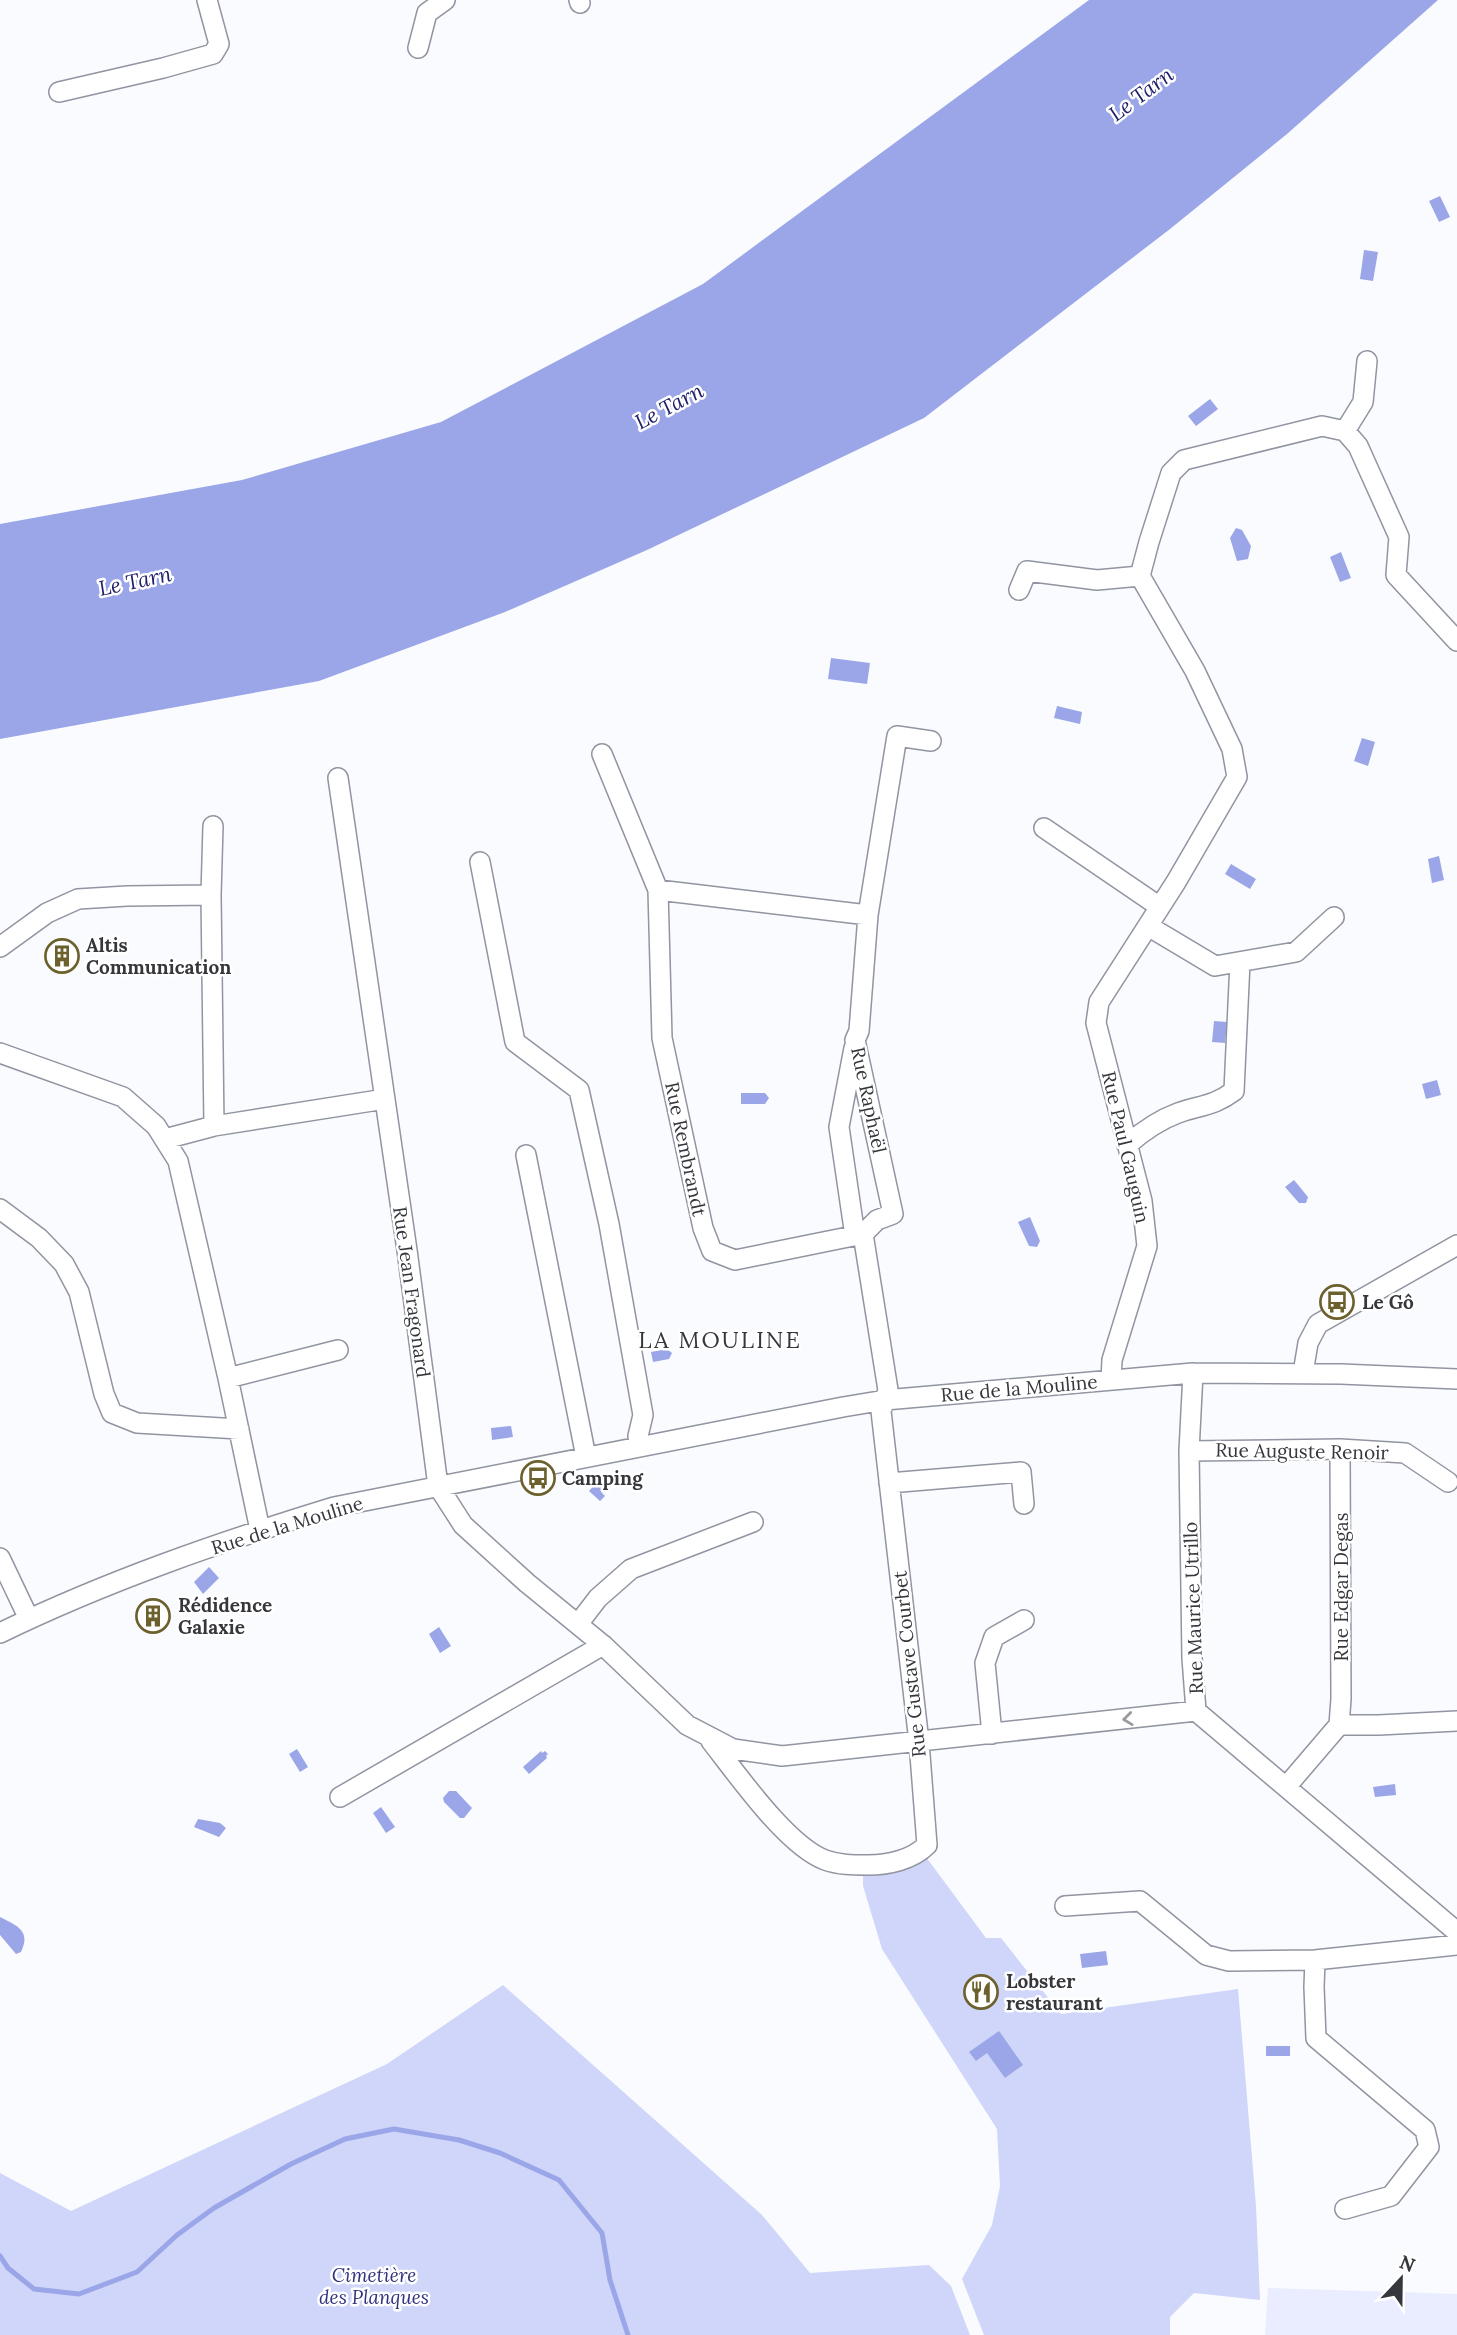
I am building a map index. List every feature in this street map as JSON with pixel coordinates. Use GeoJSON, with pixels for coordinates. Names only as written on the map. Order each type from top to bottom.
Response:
{"type":"FeatureCollection","features":[{"type":"Feature","properties":{"kind":"street"},"geometry":{"type":"LineString","coordinates":[[58,92],[213,54],[219,44],[207,0]]}},
{"type":"Feature","properties":{"kind":"street"},"geometry":{"type":"LineString","coordinates":[[418,48],[427,13],[445,0]]}},
{"type":"Feature","properties":{"kind":"street"},"geometry":{"type":"LineString","coordinates":[[1345,431],[1363,402],[1367,361]]}},
{"type":"Feature","properties":{"kind":"street"},"geometry":{"type":"LineString","coordinates":[[1019,590],[1027,571],[1097,580],[1140,576],[1171,473],[1184,460],[1322,426],[1345,431],[1358,446],[1399,537],[1396,575],[1457,641]]}},
{"type":"Feature","properties":{"kind":"street","name":"Rue Paul Gauguin"},"geometry":{"type":"LineString","coordinates":[[1111,1380],[1112,1360],[1147,1246],[1142,1201],[1096,1023],[1099,1002],[1160,907],[1237,777],[1232,748],[1227,737],[1195,671],[1140,576]]}},
{"type":"Feature","properties":{"kind":"street","name":"Rue Raphaël"},"geometry":{"type":"LineString","coordinates":[[859,1235],[877,1220],[893,1214],[855,1040],[859,1031],[868,915],[897,736],[931,741]]}},
{"type":"Feature","properties":{"kind":"street","name":"Rue Rembrandt"},"geometry":{"type":"LineString","coordinates":[[602,754],[658,890],[662,1038],[703,1228],[712,1251],[735,1260],[859,1235]]}},
{"type":"Feature","properties":{"kind":"street","name":"Rue Jean Fragonard"},"geometry":{"type":"LineString","coordinates":[[338,778],[438,1486]]}},
{"type":"Feature","properties":{"kind":"street"},"geometry":{"type":"LineString","coordinates":[[214,826],[211,895],[214,1126]]}},
{"type":"Feature","properties":{"kind":"street"},"geometry":{"type":"LineString","coordinates":[[1044,828],[1160,907]]}},
{"type":"Feature","properties":{"kind":"street"},"geometry":{"type":"LineString","coordinates":[[480,862],[515,1042],[579,1090],[609,1224],[643,1415],[638,1436],[639,1446]]}},
{"type":"Feature","properties":{"kind":"street"},"geometry":{"type":"LineString","coordinates":[[658,890],[868,915]]}},
{"type":"Feature","properties":{"kind":"street"},"geometry":{"type":"LineString","coordinates":[[0,947],[47,913],[78,899],[211,895]]}},
{"type":"Feature","properties":{"kind":"street"},"geometry":{"type":"LineString","coordinates":[[1148,926],[1215,966],[1296,952],[1334,917]]}},
{"type":"Feature","properties":{"kind":"street"},"geometry":{"type":"LineString","coordinates":[[1127,1145],[1145,1129],[1177,1113],[1220,1102],[1234,1091],[1240,962]]}},
{"type":"Feature","properties":{"kind":"street"},"geometry":{"type":"LineString","coordinates":[[855,1040],[839,1127],[887,1384],[885,1400]]}},
{"type":"Feature","properties":{"kind":"street"},"geometry":{"type":"LineString","coordinates":[[0,1053],[123,1097],[156,1126],[178,1161],[260,1530]]}},
{"type":"Feature","properties":{"kind":"street"},"geometry":{"type":"LineString","coordinates":[[165,1139],[214,1126],[385,1099]]}},
{"type":"Feature","properties":{"kind":"street"},"geometry":{"type":"LineString","coordinates":[[526,1155],[586,1457]]}},
{"type":"Feature","properties":{"kind":"street"},"geometry":{"type":"LineString","coordinates":[[0,1209],[39,1238],[64,1264],[79,1293],[104,1394],[112,1413],[136,1423],[239,1429]]}},
{"type":"Feature","properties":{"kind":"street"},"geometry":{"type":"LineString","coordinates":[[1303,1373],[1308,1343],[1318,1324],[1457,1245]]}},
{"type":"Feature","properties":{"kind":"street"},"geometry":{"type":"LineString","coordinates":[[228,1378],[338,1350]]}},
{"type":"Feature","properties":{"kind":"street","name":"Rue de la Mouline"},"geometry":{"type":"LineString","coordinates":[[0,1633],[132,1575],[334,1507],[885,1400],[1193,1373],[1303,1373],[1457,1379]]}},
{"type":"Feature","properties":{"kind":"street","name":"Rue Maurice Utrillo"},"geometry":{"type":"LineString","coordinates":[[1193,1373],[1189,1451],[1192,1658],[1196,1711],[1457,1932]]}},
{"type":"Feature","properties":{"kind":"street","name":"Rue Gustave Courbet"},"geometry":{"type":"LineString","coordinates":[[706,1735],[767,1812],[800,1844],[823,1860],[846,1866],[884,1865],[919,1853],[927,1845],[919,1742],[881,1411],[885,1400]]}},
{"type":"Feature","properties":{"kind":"street","name":"Rue Auguste Renoir"},"geometry":{"type":"LineString","coordinates":[[1189,1451],[1340,1449],[1405,1453],[1448,1482]]}},
{"type":"Feature","properties":{"kind":"street","name":"Rue Edgar Degas"},"geometry":{"type":"LineString","coordinates":[[1339,1725],[1342,1699],[1340,1449]]}},
{"type":"Feature","properties":{"kind":"street"},"geometry":{"type":"LineString","coordinates":[[889,1483],[1021,1472],[1024,1504]]}},
{"type":"Feature","properties":{"kind":"street"},"geometry":{"type":"LineString","coordinates":[[438,1486],[463,1525],[527,1583],[603,1645],[687,1725],[733,1749],[782,1756],[1196,1711]]}},
{"type":"Feature","properties":{"kind":"street"},"geometry":{"type":"LineString","coordinates":[[578,1624],[597,1598],[631,1569],[753,1522]]}},
{"type":"Feature","properties":{"kind":"street"},"geometry":{"type":"LineString","coordinates":[[0,1558],[29,1619]]}},
{"type":"Feature","properties":{"kind":"street"},"geometry":{"type":"LineString","coordinates":[[992,1734],[985,1663],[995,1637],[1024,1620]]}},
{"type":"Feature","properties":{"kind":"street"},"geometry":{"type":"LineString","coordinates":[[340,1797],[603,1645]]}},
{"type":"Feature","properties":{"kind":"street"},"geometry":{"type":"LineString","coordinates":[[1286,1787],[1339,1725],[1457,1721]]}},
{"type":"Feature","properties":{"kind":"street"},"geometry":{"type":"LineString","coordinates":[[1065,1906],[1140,1901],[1206,1955],[1229,1961],[1315,1960],[1457,1945]]}},
{"type":"Feature","properties":{"kind":"street"},"geometry":{"type":"LineString","coordinates":[[1315,1960],[1316,2038],[1425,2130],[1429,2147],[1391,2196],[1345,2209]]}},
{"type":"Feature","properties":{"kind":"shaded area"},"geometry":{"type":"Polygon","coordinates":[[[1268,2288],[1457,2294],[1457,2335],[1265,2335],[1268,2288]]]}},
{"type":"Feature","properties":{"kind":"green space"},"geometry":{"type":"Polygon","coordinates":[[[926,1857],[986,1938],[1001,1938],[1061,2014],[1238,1989],[1256,2206],[1260,2300],[1194,2293],[1170,2317],[1170,2335],[984,2335],[962,2279],[992,2225],[1000,2186],[997,2129],[882,1949],[863,1886],[863,1873],[890,1874],[926,1857]]]}},
{"type":"Feature","properties":{"kind":"green space","name":"Cimetière des Planques"},"geometry":{"type":"Polygon","coordinates":[[[503,1985],[762,2215],[810,2273],[929,2265],[951,2286],[970,2335],[0,2335],[0,2173],[71,2211],[387,2064],[503,1985]]]}},
{"type":"Feature","properties":{"kind":"water","name":"Le Tarn"},"geometry":{"type":"Polygon","coordinates":[[[1089,0],[1438,0],[1287,134],[1170,229],[924,418],[647,550],[505,612],[319,681],[0,739],[0,524],[242,480],[441,422],[703,284],[1089,0]]]}},
{"type":"Feature","properties":{"kind":"water"},"geometry":{"type":"Polygon","coordinates":[[[1440,196],[1450,217],[1439,222],[1429,201],[1440,196]]]}},
{"type":"Feature","properties":{"kind":"water"},"geometry":{"type":"Polygon","coordinates":[[[1364,250],[1378,252],[1373,281],[1360,279],[1364,250]]]}},
{"type":"Feature","properties":{"kind":"water"},"geometry":{"type":"Polygon","coordinates":[[[1210,399],[1218,409],[1196,426],[1188,416],[1210,399]]]}},
{"type":"Feature","properties":{"kind":"water"},"geometry":{"type":"Polygon","coordinates":[[[1236,528],[1242,530],[1251,546],[1248,559],[1237,561],[1230,538],[1236,528]]]}},
{"type":"Feature","properties":{"kind":"water"},"geometry":{"type":"Polygon","coordinates":[[[1341,552],[1351,578],[1340,582],[1330,557],[1341,552]]]}},
{"type":"Feature","properties":{"kind":"water"},"geometry":{"type":"Polygon","coordinates":[[[831,658],[870,663],[867,684],[828,679],[831,658]]]}},
{"type":"Feature","properties":{"kind":"water"},"geometry":{"type":"Polygon","coordinates":[[[1057,706],[1082,712],[1080,724],[1054,718],[1057,706]]]}},
{"type":"Feature","properties":{"kind":"water"},"geometry":{"type":"Polygon","coordinates":[[[1362,738],[1375,742],[1368,766],[1354,761],[1362,738]]]}},
{"type":"Feature","properties":{"kind":"water"},"geometry":{"type":"Polygon","coordinates":[[[1439,856],[1444,880],[1432,883],[1428,859],[1439,856]]]}},
{"type":"Feature","properties":{"kind":"water"},"geometry":{"type":"Polygon","coordinates":[[[1231,864],[1256,879],[1250,889],[1225,874],[1231,864]]]}},
{"type":"Feature","properties":{"kind":"water"},"geometry":{"type":"Polygon","coordinates":[[[1214,1021],[1227,1022],[1225,1043],[1212,1042],[1214,1021]]]}},
{"type":"Feature","properties":{"kind":"water"},"geometry":{"type":"Polygon","coordinates":[[[1437,1080],[1441,1095],[1426,1099],[1422,1084],[1437,1080]]]}},
{"type":"Feature","properties":{"kind":"water"},"geometry":{"type":"Polygon","coordinates":[[[741,1093],[765,1093],[769,1098],[765,1104],[741,1104],[741,1093]]]}},
{"type":"Feature","properties":{"kind":"water"},"geometry":{"type":"Polygon","coordinates":[[[1294,1180],[1308,1197],[1306,1203],[1299,1203],[1285,1187],[1294,1180]]]}},
{"type":"Feature","properties":{"kind":"water"},"geometry":{"type":"Polygon","coordinates":[[[1030,1217],[1040,1241],[1037,1247],[1029,1246],[1018,1222],[1030,1217]]]}},
{"type":"Feature","properties":{"kind":"water"},"geometry":{"type":"Polygon","coordinates":[[[667,1349],[672,1353],[669,1359],[653,1362],[651,1352],[667,1349]]]}},
{"type":"Feature","properties":{"kind":"water"},"geometry":{"type":"Polygon","coordinates":[[[511,1426],[513,1437],[492,1440],[491,1428],[511,1426]]]}},
{"type":"Feature","properties":{"kind":"water"},"geometry":{"type":"Polygon","coordinates":[[[603,1475],[611,1482],[602,1493],[605,1496],[600,1501],[589,1491],[603,1475]]]}},
{"type":"Feature","properties":{"kind":"water"},"geometry":{"type":"Polygon","coordinates":[[[209,1567],[219,1578],[203,1594],[194,1582],[209,1567]]]}},
{"type":"Feature","properties":{"kind":"water"},"geometry":{"type":"Polygon","coordinates":[[[439,1627],[451,1646],[440,1653],[429,1634],[439,1627]]]}},
{"type":"Feature","properties":{"kind":"water"},"geometry":{"type":"Polygon","coordinates":[[[297,1749],[308,1767],[300,1772],[289,1754],[297,1749]]]}},
{"type":"Feature","properties":{"kind":"water"},"geometry":{"type":"Polygon","coordinates":[[[541,1751],[548,1754],[547,1758],[529,1774],[523,1767],[541,1751]]]}},
{"type":"Feature","properties":{"kind":"water"},"geometry":{"type":"Polygon","coordinates":[[[1395,1784],[1396,1795],[1375,1797],[1373,1787],[1395,1784]]]}},
{"type":"Feature","properties":{"kind":"water"},"geometry":{"type":"Polygon","coordinates":[[[449,1791],[456,1791],[472,1808],[464,1818],[460,1818],[444,1802],[443,1798],[449,1791]]]}},
{"type":"Feature","properties":{"kind":"water"},"geometry":{"type":"Polygon","coordinates":[[[381,1807],[395,1827],[386,1833],[373,1813],[381,1807]]]}},
{"type":"Feature","properties":{"kind":"water"},"geometry":{"type":"Polygon","coordinates":[[[198,1819],[220,1823],[226,1828],[219,1837],[194,1827],[198,1819]]]}},
{"type":"Feature","properties":{"kind":"water"},"geometry":{"type":"Polygon","coordinates":[[[0,1917],[21,1930],[24,1945],[21,1952],[16,1954],[0,1935],[0,1917]]]}},
{"type":"Feature","properties":{"kind":"water"},"geometry":{"type":"Polygon","coordinates":[[[1106,1951],[1108,1965],[1082,1968],[1080,1954],[1106,1951]]]}},
{"type":"Feature","properties":{"kind":"water"},"geometry":{"type":"Polygon","coordinates":[[[999,2031],[1023,2065],[1005,2078],[987,2053],[976,2061],[969,2052],[999,2031]]]}},
{"type":"Feature","properties":{"kind":"water"},"geometry":{"type":"Polygon","coordinates":[[[1266,2046],[1290,2046],[1290,2056],[1266,2056],[1266,2046]]]}},
{"type":"Feature","properties":{"kind":"waterway"},"geometry":{"type":"LineString","coordinates":[[0,2256],[8,2268],[34,2289],[79,2294],[137,2272],[177,2235],[214,2208],[291,2164],[345,2139],[394,2129],[459,2140],[500,2153],[559,2180],[602,2233],[610,2280],[628,2335]]}},
{"type":"Feature","properties":{"kind":"place","name":"Altis Communication"},"geometry":{"type":"Point","coordinates":[62,956]}},
{"type":"Feature","properties":{"kind":"place","name":"Le Gô"},"geometry":{"type":"Point","coordinates":[1337,1302]}},
{"type":"Feature","properties":{"kind":"place","name":"Camping"},"geometry":{"type":"Point","coordinates":[538,1478]}},
{"type":"Feature","properties":{"kind":"place","name":"Rédidence Galaxie"},"geometry":{"type":"Point","coordinates":[153,1616]}},
{"type":"Feature","properties":{"kind":"place","name":"Lobster restaurant"},"geometry":{"type":"Point","coordinates":[981,1992]}},
{"type":"Feature","properties":{"kind":"district","name":"LA MOULINE"},"geometry":{"type":"Point","coordinates":[720,1339]}}]}
